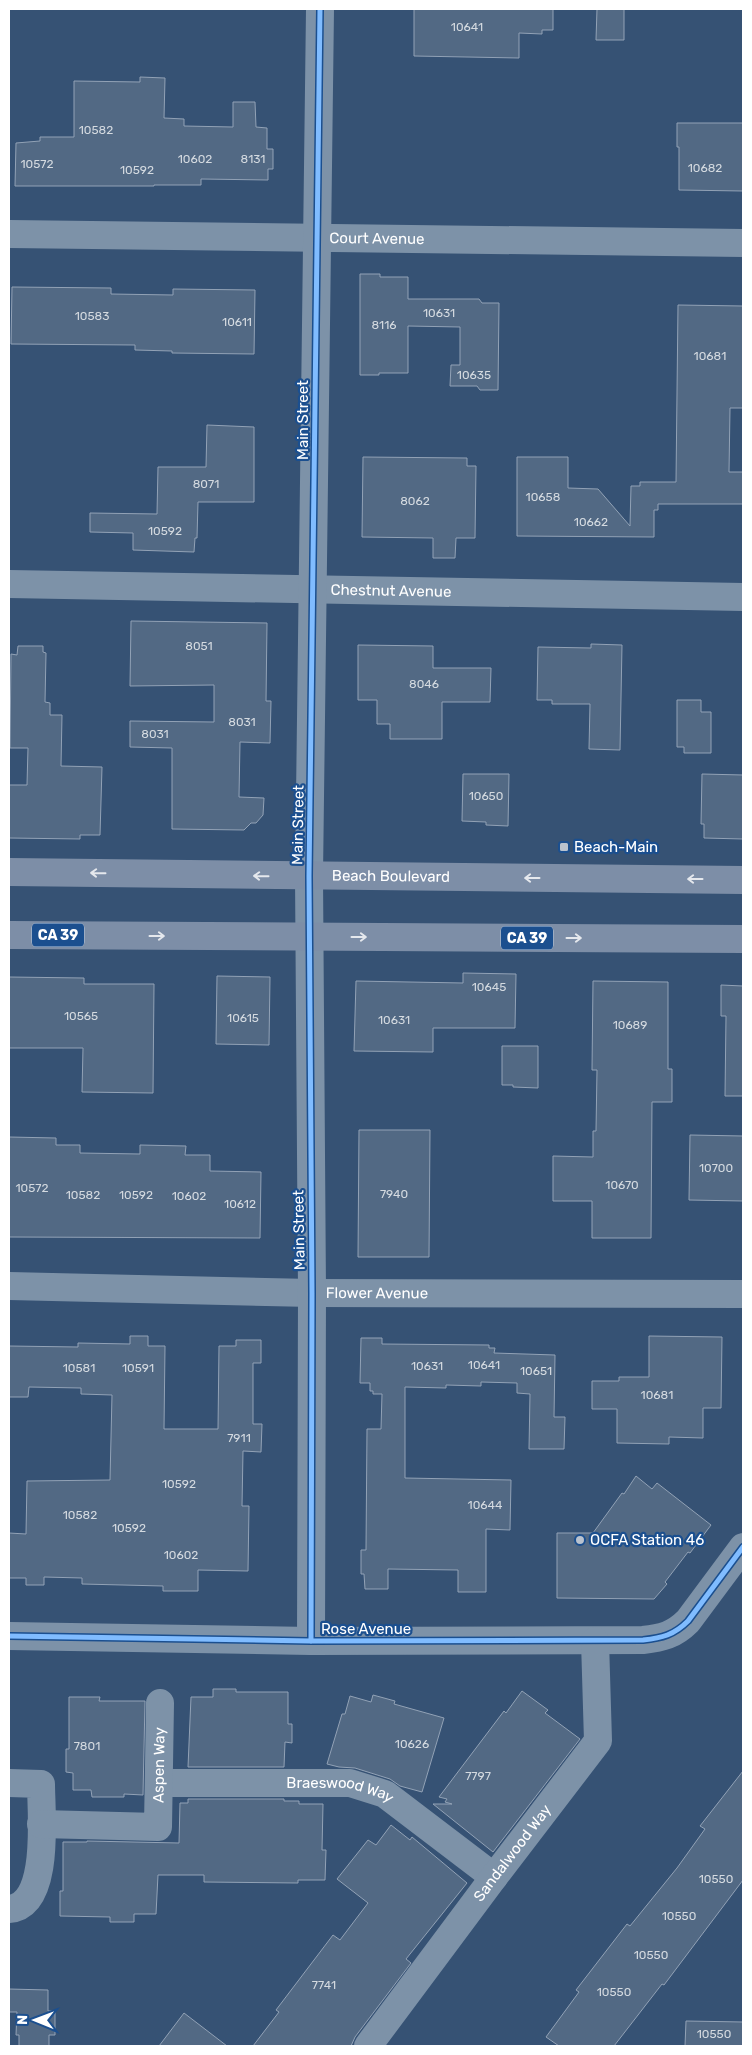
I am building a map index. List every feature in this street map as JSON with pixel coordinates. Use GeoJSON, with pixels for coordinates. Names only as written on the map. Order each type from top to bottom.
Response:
{"type":"FeatureCollection","features":[{"type":"Feature","properties":{"kind":"main road","name":"Beach Boulevard"},"geometry":{"type":"LineString","coordinates":[[9,872],[743,880]]}},
{"type":"Feature","properties":{"kind":"main road","name":"CA 39"},"geometry":{"type":"LineString","coordinates":[[9,935],[743,939]]}},
{"type":"Feature","properties":{"kind":"street","name":"Main Street"},"geometry":{"type":"LineString","coordinates":[[311,1641],[310,876],[320,9]]}},
{"type":"Feature","properties":{"kind":"street","name":"Court Avenue"},"geometry":{"type":"LineString","coordinates":[[9,234],[743,242]]}},
{"type":"Feature","properties":{"kind":"street","name":"Chestnut Avenue"},"geometry":{"type":"LineString","coordinates":[[9,584],[743,597]]}},
{"type":"Feature","properties":{"kind":"street","name":"Flower Avenue"},"geometry":{"type":"LineString","coordinates":[[9,1286],[312,1293],[743,1294]]}},
{"type":"Feature","properties":{"kind":"street","name":"Rose Avenue"},"geometry":{"type":"LineString","coordinates":[[9,1636],[311,1641],[595,1641],[664,1638],[678,1631],[688,1621],[743,1547]]}},
{"type":"Feature","properties":{"kind":"street","name":"Sandalwood Way"},"geometry":{"type":"LineString","coordinates":[[368,2046],[494,1876],[598,1741],[595,1641]]}},
{"type":"Feature","properties":{"kind":"street","name":"Aspen Way"},"geometry":{"type":"LineString","coordinates":[[41,1824],[158,1827],[160,1703]]}},
{"type":"Feature","properties":{"kind":"street"},"geometry":{"type":"LineString","coordinates":[[9,1783],[41,1784],[40,1870],[30,1898],[15,1908],[9,1908]]}},
{"type":"Feature","properties":{"kind":"street","name":"Braeswood Way"},"geometry":{"type":"LineString","coordinates":[[159,1783],[350,1783],[385,1794],[494,1876]]}},
{"type":"Feature","properties":{"kind":"building"},"geometry":{"type":"Polygon","coordinates":[[[414,9],[553,9],[553,30],[542,30],[542,34],[519,33],[519,58],[414,56],[414,9]]]}},
{"type":"Feature","properties":{"kind":"building"},"geometry":{"type":"Polygon","coordinates":[[[597,9],[624,9],[624,40],[596,40],[597,9]]]}},
{"type":"Feature","properties":{"kind":"building"},"geometry":{"type":"Polygon","coordinates":[[[140,77],[165,78],[164,118],[184,119],[184,126],[233,127],[233,102],[255,102],[256,127],[267,128],[267,149],[273,149],[273,169],[268,169],[268,180],[201,179],[201,185],[15,186],[16,143],[40,141],[40,137],[74,137],[74,81],[140,82],[140,77]]]}},
{"type":"Feature","properties":{"kind":"building"},"geometry":{"type":"Polygon","coordinates":[[[677,123],[743,123],[743,191],[679,190],[677,123]]]}},
{"type":"Feature","properties":{"kind":"building"},"geometry":{"type":"Polygon","coordinates":[[[360,274],[380,274],[380,277],[408,277],[408,299],[479,299],[482,303],[499,303],[498,390],[480,390],[477,386],[450,386],[451,365],[460,365],[460,327],[408,326],[408,373],[360,375],[360,274]]]}},
{"type":"Feature","properties":{"kind":"building"},"geometry":{"type":"Polygon","coordinates":[[[12,287],[111,288],[111,294],[173,295],[173,289],[255,290],[254,354],[172,353],[172,351],[135,350],[135,345],[11,344],[12,287]]]}},
{"type":"Feature","properties":{"kind":"building"},"geometry":{"type":"Polygon","coordinates":[[[678,305],[743,306],[743,408],[730,408],[729,472],[743,472],[743,504],[658,504],[658,510],[654,510],[654,537],[517,536],[517,457],[568,457],[568,488],[598,489],[630,526],[631,486],[640,486],[640,482],[676,482],[678,305]]]}},
{"type":"Feature","properties":{"kind":"building"},"geometry":{"type":"Polygon","coordinates":[[[207,425],[254,427],[254,502],[198,502],[197,538],[195,538],[194,552],[133,550],[133,533],[90,532],[90,513],[157,514],[158,467],[206,467],[207,425]]]}},
{"type":"Feature","properties":{"kind":"building"},"geometry":{"type":"Polygon","coordinates":[[[363,457],[467,458],[467,466],[476,466],[475,538],[456,538],[455,558],[433,558],[433,538],[362,537],[363,457]]]}},
{"type":"Feature","properties":{"kind":"building"},"geometry":{"type":"Polygon","coordinates":[[[131,621],[267,623],[266,701],[271,701],[270,743],[240,742],[239,797],[264,798],[263,815],[256,823],[251,823],[244,830],[172,829],[172,748],[130,747],[130,721],[214,722],[214,685],[130,686],[131,621]]]}},
{"type":"Feature","properties":{"kind":"building"},"geometry":{"type":"Polygon","coordinates":[[[591,644],[622,645],[620,750],[589,749],[590,704],[552,704],[552,700],[537,700],[538,647],[591,648],[591,644]]]}},
{"type":"Feature","properties":{"kind":"building"},"geometry":{"type":"Polygon","coordinates":[[[358,645],[433,646],[433,668],[491,668],[490,702],[442,702],[442,739],[390,739],[390,724],[377,724],[377,700],[358,700],[358,645]]]}},
{"type":"Feature","properties":{"kind":"building"},"geometry":{"type":"Polygon","coordinates":[[[18,646],[43,646],[43,652],[46,653],[45,702],[50,703],[50,715],[62,715],[61,766],[102,767],[100,835],[80,835],[80,839],[9,838],[9,785],[27,785],[28,748],[10,748],[11,654],[17,655],[18,646]]]}},
{"type":"Feature","properties":{"kind":"building"},"geometry":{"type":"Polygon","coordinates":[[[677,700],[701,700],[701,712],[711,712],[711,753],[684,753],[684,747],[677,747],[677,700]]]}},
{"type":"Feature","properties":{"kind":"building"},"geometry":{"type":"Polygon","coordinates":[[[463,774],[509,774],[508,826],[486,825],[486,822],[462,821],[463,774]]]}},
{"type":"Feature","properties":{"kind":"building"},"geometry":{"type":"Polygon","coordinates":[[[702,774],[743,775],[743,839],[704,838],[704,824],[701,824],[702,774]]]}},
{"type":"Feature","properties":{"kind":"building"},"geometry":{"type":"Polygon","coordinates":[[[463,973],[516,974],[515,1028],[433,1028],[433,1052],[354,1051],[356,981],[463,983],[463,973]]]}},
{"type":"Feature","properties":{"kind":"building"},"geometry":{"type":"Polygon","coordinates":[[[217,976],[270,977],[269,1045],[216,1044],[217,976]]]}},
{"type":"Feature","properties":{"kind":"building"},"geometry":{"type":"Polygon","coordinates":[[[9,977],[84,978],[84,984],[154,984],[153,1093],[82,1092],[83,1048],[9,1048],[9,977]]]}},
{"type":"Feature","properties":{"kind":"building"},"geometry":{"type":"Polygon","coordinates":[[[593,981],[668,982],[668,1069],[672,1069],[672,1102],[652,1102],[651,1238],[592,1238],[592,1201],[553,1201],[553,1156],[593,1157],[593,1131],[596,1131],[597,1070],[592,1070],[593,981]]]}},
{"type":"Feature","properties":{"kind":"building"},"geometry":{"type":"Polygon","coordinates":[[[721,985],[743,986],[743,1096],[725,1096],[726,1016],[721,1016],[721,985]]]}},
{"type":"Feature","properties":{"kind":"building"},"geometry":{"type":"Polygon","coordinates":[[[502,1046],[538,1046],[538,1088],[502,1085],[502,1046]]]}},
{"type":"Feature","properties":{"kind":"building"},"geometry":{"type":"Polygon","coordinates":[[[359,1130],[430,1130],[429,1257],[358,1257],[359,1130]]]}},
{"type":"Feature","properties":{"kind":"building"},"geometry":{"type":"Polygon","coordinates":[[[690,1135],[743,1136],[743,1201],[689,1200],[690,1135]]]}},
{"type":"Feature","properties":{"kind":"building"},"geometry":{"type":"Polygon","coordinates":[[[9,1137],[56,1138],[56,1145],[80,1145],[80,1153],[140,1154],[140,1145],[186,1146],[185,1155],[210,1155],[210,1171],[261,1172],[260,1238],[9,1237],[9,1137]]]}},
{"type":"Feature","properties":{"kind":"building"},"geometry":{"type":"Polygon","coordinates":[[[130,1336],[148,1336],[148,1346],[165,1346],[164,1429],[218,1429],[219,1346],[236,1346],[236,1340],[261,1340],[261,1363],[253,1363],[253,1424],[262,1424],[261,1452],[243,1451],[242,1506],[249,1506],[248,1571],[198,1570],[198,1591],[163,1591],[163,1586],[82,1584],[82,1578],[44,1577],[44,1585],[26,1585],[26,1578],[9,1578],[9,1533],[26,1534],[27,1481],[110,1480],[112,1395],[81,1394],[81,1388],[29,1387],[28,1397],[9,1397],[9,1346],[78,1347],[78,1343],[130,1344],[130,1336]]]}},
{"type":"Feature","properties":{"kind":"building"},"geometry":{"type":"Polygon","coordinates":[[[649,1336],[722,1337],[721,1408],[703,1408],[703,1438],[669,1437],[669,1444],[617,1443],[617,1409],[592,1409],[592,1381],[619,1381],[619,1377],[649,1377],[649,1336]]]}},
{"type":"Feature","properties":{"kind":"building"},"geometry":{"type":"Polygon","coordinates":[[[361,1338],[382,1338],[382,1344],[489,1345],[489,1348],[495,1348],[494,1353],[555,1355],[554,1417],[565,1417],[564,1449],[529,1449],[530,1394],[517,1393],[517,1383],[481,1382],[481,1386],[446,1385],[446,1388],[405,1387],[405,1478],[511,1480],[510,1530],[486,1529],[486,1592],[458,1592],[458,1570],[388,1569],[388,1589],[365,1589],[364,1574],[361,1574],[361,1550],[366,1550],[367,1429],[381,1429],[382,1394],[373,1394],[373,1391],[370,1391],[370,1383],[360,1383],[361,1338]]]}},
{"type":"Feature","properties":{"kind":"building"},"geometry":{"type":"Polygon","coordinates":[[[636,1476],[652,1489],[657,1483],[711,1525],[690,1553],[688,1552],[665,1582],[667,1584],[654,1599],[557,1598],[557,1533],[593,1533],[636,1476]]]}},
{"type":"Feature","properties":{"kind":"building"},"geometry":{"type":"Polygon","coordinates":[[[213,1689],[236,1689],[236,1692],[288,1692],[288,1724],[292,1724],[292,1743],[285,1742],[284,1767],[188,1767],[191,1697],[213,1697],[213,1689]]]}},
{"type":"Feature","properties":{"kind":"building"},"geometry":{"type":"Polygon","coordinates":[[[522,1691],[548,1710],[545,1713],[580,1739],[493,1852],[433,1804],[452,1804],[445,1802],[447,1799],[439,1797],[504,1711],[506,1713],[522,1691]]]}},
{"type":"Feature","properties":{"kind":"building"},"geometry":{"type":"Polygon","coordinates":[[[373,1695],[395,1701],[394,1704],[444,1718],[422,1792],[400,1786],[390,1779],[355,1768],[327,1764],[342,1714],[345,1714],[350,1696],[371,1702],[373,1695]]]}},
{"type":"Feature","properties":{"kind":"building"},"geometry":{"type":"Polygon","coordinates":[[[69,1697],[100,1697],[99,1701],[145,1701],[143,1795],[124,1794],[124,1797],[92,1797],[91,1790],[73,1790],[73,1773],[66,1772],[66,1749],[69,1749],[69,1697]]]}},
{"type":"Feature","properties":{"kind":"building"},"geometry":{"type":"Polygon","coordinates":[[[743,1771],[743,1880],[664,1985],[662,1984],[614,2046],[559,2046],[546,2037],[579,1992],[576,1990],[627,1924],[630,1926],[677,1868],[705,1829],[700,1826],[743,1771]]]}},
{"type":"Feature","properties":{"kind":"building"},"geometry":{"type":"Polygon","coordinates":[[[188,1799],[284,1799],[284,1801],[299,1801],[299,1804],[323,1804],[322,1850],[326,1850],[325,1880],[298,1880],[298,1883],[204,1882],[204,1875],[158,1875],[156,1914],[134,1914],[134,1922],[110,1922],[110,1917],[60,1916],[60,1891],[63,1891],[63,1842],[179,1843],[180,1803],[188,1803],[188,1799]]]}},
{"type":"Feature","properties":{"kind":"building"},"geometry":{"type":"Polygon","coordinates":[[[391,1825],[410,1840],[412,1837],[467,1883],[406,1959],[411,1963],[355,2037],[351,2046],[253,2046],[279,2012],[276,2010],[333,1935],[340,1940],[368,1903],[337,1879],[368,1840],[376,1845],[391,1825]]]}},
{"type":"Feature","properties":{"kind":"building"},"geometry":{"type":"Polygon","coordinates":[[[9,1989],[48,1990],[48,2011],[55,2011],[55,2035],[49,2035],[49,2046],[19,2046],[19,2035],[16,2035],[17,2012],[9,2012],[9,1989]]]}},
{"type":"Feature","properties":{"kind":"building"},"geometry":{"type":"Polygon","coordinates":[[[184,2013],[227,2046],[159,2046],[184,2013]]]}},
{"type":"Feature","properties":{"kind":"building"},"geometry":{"type":"Polygon","coordinates":[[[686,2021],[743,2022],[743,2046],[685,2046],[686,2021]]]}},
{"type":"Feature","properties":{"kind":"cycle path"},"geometry":{"type":"LineString","coordinates":[[311,1641],[312,1293],[309,876],[320,9]]}},
{"type":"Feature","properties":{"kind":"cycle path"},"geometry":{"type":"LineString","coordinates":[[9,1636],[311,1641],[643,1640],[662,1637],[673,1633],[683,1626],[743,1547]]}},
{"type":"Feature","properties":{"kind":"place","name":"Beach-Main"},"geometry":{"type":"Point","coordinates":[564,847]}},
{"type":"Feature","properties":{"kind":"place","name":"OCFA Station 46"},"geometry":{"type":"Point","coordinates":[580,1540]}}]}
